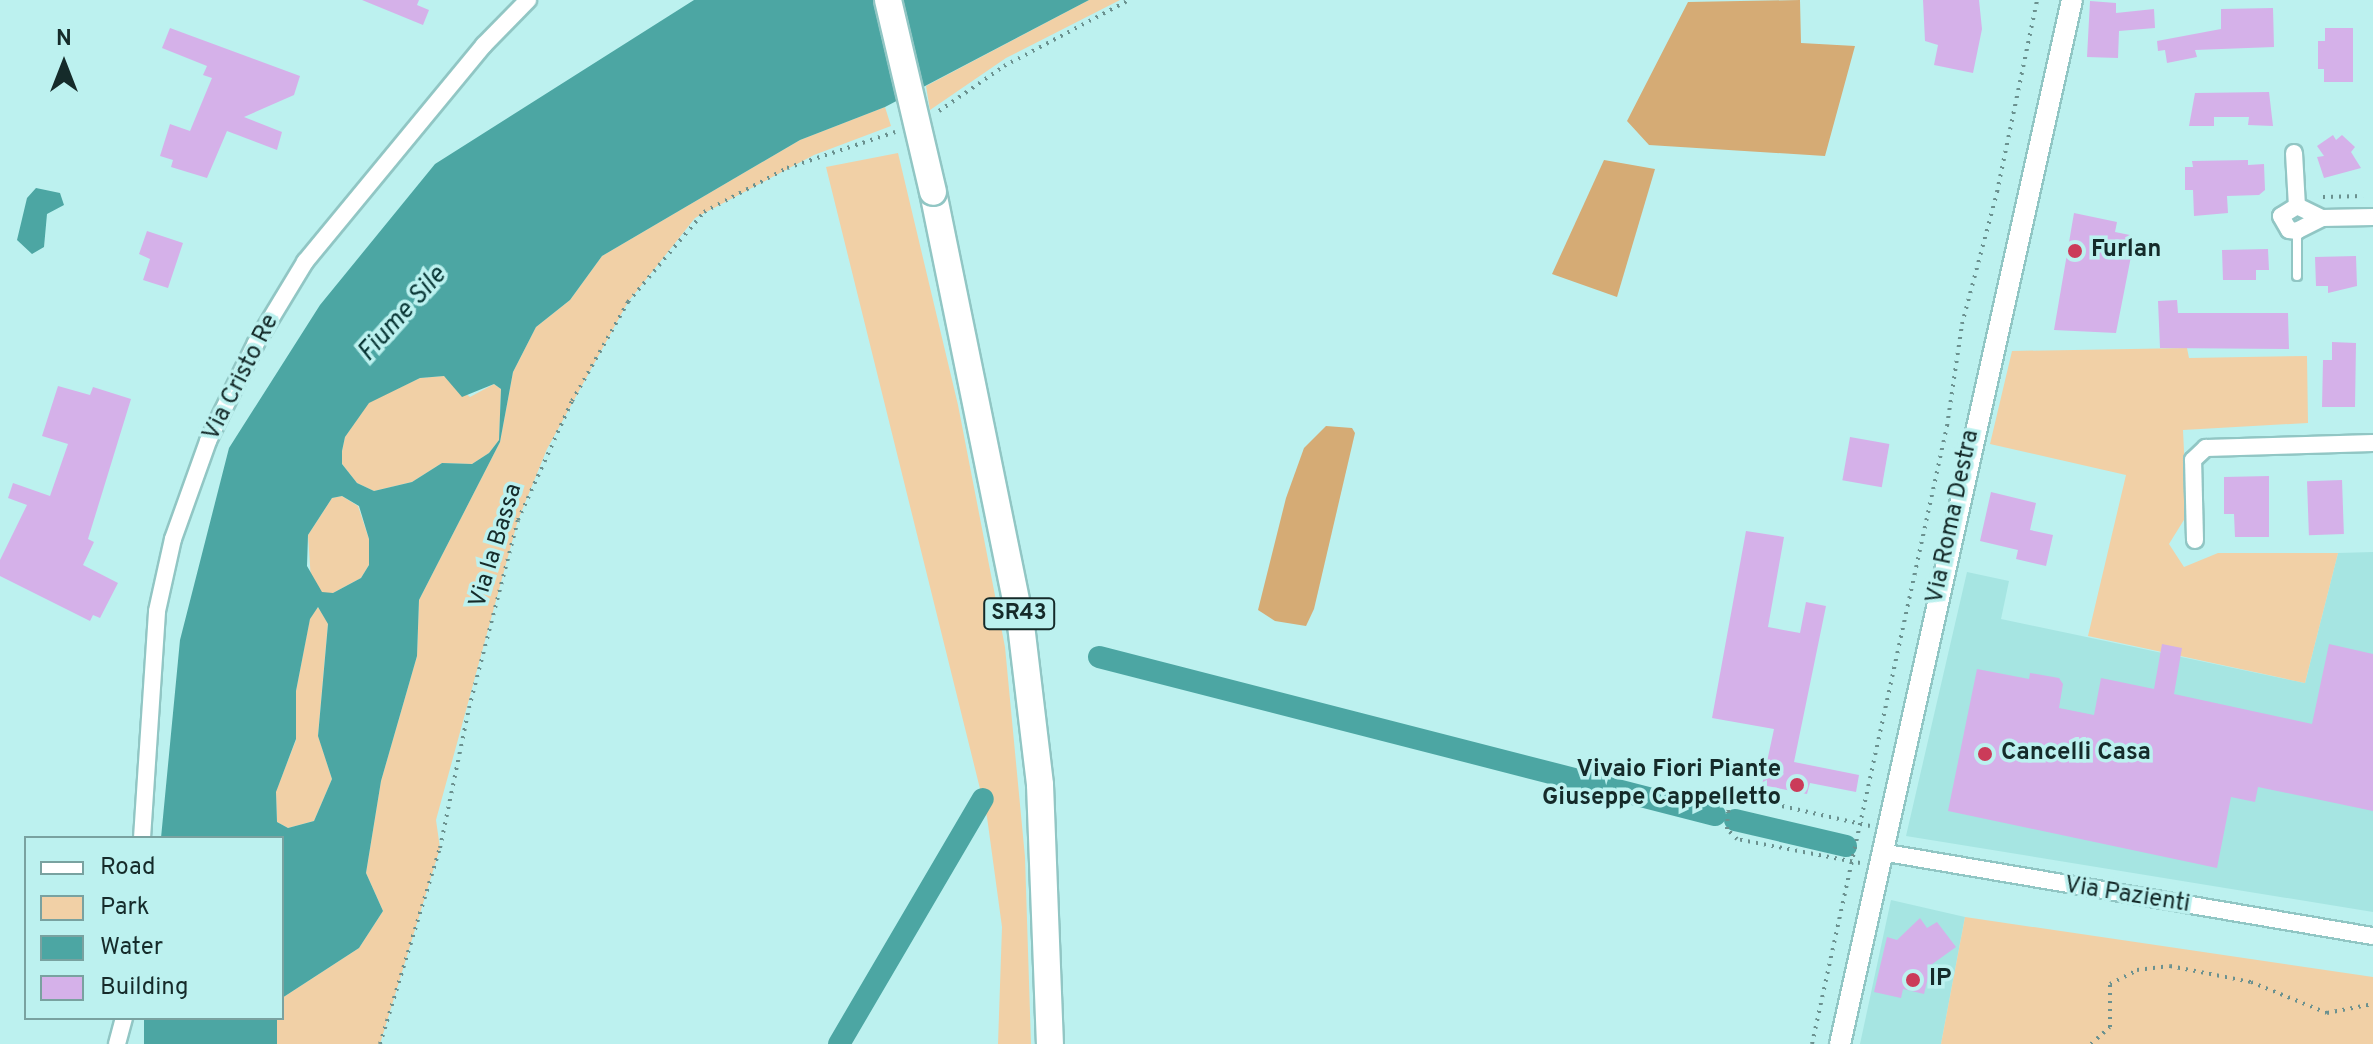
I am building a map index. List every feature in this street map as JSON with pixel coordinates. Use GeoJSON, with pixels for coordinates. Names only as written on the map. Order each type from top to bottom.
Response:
{"type":"FeatureCollection","features":[{"type":"Feature","properties":{"kind":"main road","name":"SR43"},"geometry":{"type":"LineString","coordinates":[[888,0],[933,192],[1021,625],[1040,785],[1050,1044]]}},
{"type":"Feature","properties":{"kind":"street","name":"Via Cristo Re"},"geometry":{"type":"LineString","coordinates":[[142,836],[150,662],[157,611],[173,539],[208,441],[256,343],[305,262],[484,45],[528,0]]}},
{"type":"Feature","properties":{"kind":"street","name":"Via Roma Destra"},"geometry":{"type":"LineString","coordinates":[[1840,1041],[2072,0]]}},
{"type":"Feature","properties":{"kind":"street"},"geometry":{"type":"LineString","coordinates":[[2294,153],[2297,202]]}},
{"type":"Feature","properties":{"kind":"street"},"geometry":{"type":"LineString","coordinates":[[2297,202],[2322,218]]}},
{"type":"Feature","properties":{"kind":"street"},"geometry":{"type":"LineString","coordinates":[[2297,202],[2281,216],[2289,230],[2297,231],[2322,218],[2373,217]]}},
{"type":"Feature","properties":{"kind":"street"},"geometry":{"type":"LineString","coordinates":[[2195,540],[2193,460],[2206,448],[2373,443]]}},
{"type":"Feature","properties":{"kind":"street","name":"Via Pazienti"},"geometry":{"type":"LineString","coordinates":[[1880,860],[2373,936]]}},
{"type":"Feature","properties":{"kind":"street"},"geometry":{"type":"LineString","coordinates":[[117,1044],[123,1020]]}},
{"type":"Feature","properties":{"kind":"lane"},"geometry":{"type":"LineString","coordinates":[[2297,231],[2297,276]]}},
{"type":"Feature","properties":{"kind":"path"},"geometry":{"type":"LineString","coordinates":[[934,115],[970,85],[1129,0]]}},
{"type":"Feature","properties":{"kind":"path"},"geometry":{"type":"LineString","coordinates":[[1812,1044],[1947,426],[1962,324],[1997,192],[2037,0]]}},
{"type":"Feature","properties":{"kind":"path","name":"Via la Bassa"},"geometry":{"type":"LineString","coordinates":[[380,1044],[440,848],[469,708],[518,520],[572,401],[628,302],[704,212],[787,168],[857,149]]}},
{"type":"Feature","properties":{"kind":"path"},"geometry":{"type":"LineString","coordinates":[[2297,202],[2373,196]]}},
{"type":"Feature","properties":{"kind":"path"},"geometry":{"type":"LineString","coordinates":[[1880,860],[1851,861],[1737,839],[1727,829],[1728,812],[1734,798],[1751,799],[1886,830]]}},
{"type":"Feature","properties":{"kind":"path"},"geometry":{"type":"LineString","coordinates":[[2091,1044],[2110,1027],[2110,984],[2137,970],[2170,966],[2251,982],[2327,1013],[2373,1004]]}},
{"type":"Feature","properties":{"kind":"shaded area"},"geometry":{"type":"Polygon","coordinates":[[[1800,0],[1801,43],[1855,46],[1825,156],[1649,145],[1627,121],[1688,2],[1800,0]]]}},
{"type":"Feature","properties":{"kind":"shaded area"},"geometry":{"type":"Polygon","coordinates":[[[1604,160],[1655,169],[1617,297],[1552,274],[1604,160]]]}},
{"type":"Feature","properties":{"kind":"shaded area"},"geometry":{"type":"Polygon","coordinates":[[[1326,426],[1352,428],[1355,433],[1314,609],[1306,626],[1275,621],[1258,610],[1286,498],[1304,448],[1326,426]]]}},
{"type":"Feature","properties":{"kind":"shaded area"},"geometry":{"type":"Polygon","coordinates":[[[2373,552],[2373,912],[1906,836],[1967,572],[2009,581],[2001,619],[2305,683],[2338,553],[2373,552]]]}},
{"type":"Feature","properties":{"kind":"shaded area","name":"IP"},"geometry":{"type":"Polygon","coordinates":[[[1891,900],[1965,917],[1941,1044],[1860,1044],[1891,900]]]}},
{"type":"Feature","properties":{"kind":"green space"},"geometry":{"type":"Polygon","coordinates":[[[1089,0],[1120,0],[1006,58],[930,110],[926,86],[1089,0]]]}},
{"type":"Feature","properties":{"kind":"green space"},"geometry":{"type":"Polygon","coordinates":[[[885,107],[891,126],[814,155],[695,218],[628,302],[547,449],[518,520],[436,820],[440,848],[380,1044],[272,1044],[277,1020],[284,1020],[284,997],[359,948],[383,911],[366,873],[381,781],[417,656],[419,600],[500,442],[513,372],[536,327],[570,300],[602,256],[800,140],[885,107]]]}},
{"type":"Feature","properties":{"kind":"green space"},"geometry":{"type":"Polygon","coordinates":[[[898,153],[958,405],[1005,647],[1025,857],[1031,1044],[998,1044],[1002,927],[987,817],[826,167],[898,153]]]}},
{"type":"Feature","properties":{"kind":"green space"},"geometry":{"type":"Polygon","coordinates":[[[2187,348],[2189,358],[2307,356],[2308,423],[2183,430],[2187,515],[2169,544],[2184,567],[2218,553],[2338,553],[2305,683],[2088,636],[2126,475],[1990,444],[2012,351],[2187,348]]]}},
{"type":"Feature","properties":{"kind":"green space"},"geometry":{"type":"Polygon","coordinates":[[[444,376],[470,397],[494,384],[501,389],[499,440],[489,453],[472,464],[442,463],[412,482],[374,491],[357,483],[342,464],[342,451],[345,437],[369,402],[420,378],[444,376]]]}},
{"type":"Feature","properties":{"kind":"green space"},"geometry":{"type":"Polygon","coordinates":[[[342,496],[358,506],[369,539],[369,565],[361,578],[333,593],[322,593],[311,580],[308,535],[332,498],[342,496]]]}},
{"type":"Feature","properties":{"kind":"green space"},"geometry":{"type":"Polygon","coordinates":[[[318,607],[328,623],[318,735],[332,779],[314,821],[288,828],[277,822],[276,791],[296,740],[296,691],[310,618],[318,607]]]}},
{"type":"Feature","properties":{"kind":"green space"},"geometry":{"type":"Polygon","coordinates":[[[1965,917],[2373,977],[2373,1044],[1941,1044],[1965,917]]]}},
{"type":"Feature","properties":{"kind":"water","name":"Fiume Sile"},"geometry":{"type":"Polygon","coordinates":[[[694,0],[1089,0],[885,107],[800,140],[602,256],[570,300],[536,327],[513,372],[500,442],[419,600],[417,656],[381,781],[366,873],[383,911],[359,948],[284,997],[284,836],[161,836],[180,640],[229,448],[320,305],[435,164],[694,0]],[[444,376],[420,378],[369,403],[345,437],[342,464],[357,483],[374,491],[412,482],[442,463],[472,464],[489,453],[499,440],[501,389],[494,384],[462,397],[444,376]],[[342,496],[332,498],[308,535],[307,566],[322,592],[333,593],[361,578],[369,565],[369,539],[359,506],[342,496]],[[318,607],[310,619],[296,691],[296,739],[276,792],[277,822],[288,828],[314,821],[332,779],[318,736],[328,624],[318,607]]]}},
{"type":"Feature","properties":{"kind":"water"},"geometry":{"type":"Polygon","coordinates":[[[36,188],[60,193],[64,205],[47,214],[44,247],[32,254],[17,240],[27,198],[36,188]]]}},
{"type":"Feature","properties":{"kind":"water"},"geometry":{"type":"Polygon","coordinates":[[[144,1020],[277,1020],[277,1044],[144,1044],[144,1020]]]}},
{"type":"Feature","properties":{"kind":"building"},"geometry":{"type":"Polygon","coordinates":[[[362,0],[419,0],[417,5],[429,10],[423,25],[362,0]]]}},
{"type":"Feature","properties":{"kind":"building"},"geometry":{"type":"Polygon","coordinates":[[[1923,0],[1979,0],[1982,29],[1973,73],[1934,65],[1938,45],[1925,41],[1923,0]]]}},
{"type":"Feature","properties":{"kind":"building"},"geometry":{"type":"Polygon","coordinates":[[[2090,1],[2116,3],[2116,13],[2154,9],[2155,28],[2119,31],[2118,58],[2087,57],[2090,1]]]}},
{"type":"Feature","properties":{"kind":"building"},"geometry":{"type":"Polygon","coordinates":[[[2273,8],[2274,47],[2195,50],[2197,57],[2167,63],[2165,50],[2158,51],[2157,41],[2221,29],[2221,9],[2273,8]]]}},
{"type":"Feature","properties":{"kind":"building"},"geometry":{"type":"Polygon","coordinates":[[[170,28],[300,76],[294,95],[244,117],[282,132],[277,150],[227,131],[207,178],[171,167],[173,160],[160,156],[170,124],[190,131],[212,78],[203,75],[207,66],[162,48],[170,28]]]}},
{"type":"Feature","properties":{"kind":"building"},"geometry":{"type":"Polygon","coordinates":[[[2325,28],[2353,28],[2353,82],[2324,82],[2324,69],[2318,69],[2318,41],[2325,41],[2325,28]]]}},
{"type":"Feature","properties":{"kind":"building"},"geometry":{"type":"Polygon","coordinates":[[[2269,92],[2273,126],[2248,125],[2249,117],[2214,117],[2214,126],[2189,126],[2195,93],[2269,92]]]}},
{"type":"Feature","properties":{"kind":"building"},"geometry":{"type":"Polygon","coordinates":[[[2333,135],[2336,140],[2342,135],[2355,147],[2351,152],[2361,168],[2324,178],[2317,157],[2324,156],[2317,146],[2333,135]]]}},
{"type":"Feature","properties":{"kind":"building"},"geometry":{"type":"Polygon","coordinates":[[[2248,160],[2248,165],[2264,164],[2265,190],[2259,195],[2227,196],[2228,213],[2194,216],[2193,190],[2185,190],[2185,167],[2193,167],[2192,161],[2248,160]]]}},
{"type":"Feature","properties":{"kind":"building"},"geometry":{"type":"Polygon","coordinates":[[[2074,213],[2117,222],[2115,232],[2135,236],[2116,333],[2054,330],[2074,213]]]}},
{"type":"Feature","properties":{"kind":"building"},"geometry":{"type":"Polygon","coordinates":[[[147,231],[183,243],[168,288],[143,280],[150,259],[139,254],[147,231]]]}},
{"type":"Feature","properties":{"kind":"building"},"geometry":{"type":"Polygon","coordinates":[[[2268,249],[2269,270],[2256,270],[2256,280],[2223,280],[2222,250],[2268,249]]]}},
{"type":"Feature","properties":{"kind":"building"},"geometry":{"type":"Polygon","coordinates":[[[2356,256],[2357,286],[2328,293],[2328,286],[2316,286],[2315,257],[2356,256]]]}},
{"type":"Feature","properties":{"kind":"building"},"geometry":{"type":"Polygon","coordinates":[[[2177,300],[2178,313],[2288,313],[2289,349],[2160,348],[2158,301],[2177,300]]]}},
{"type":"Feature","properties":{"kind":"building"},"geometry":{"type":"Polygon","coordinates":[[[2332,342],[2356,343],[2355,407],[2322,407],[2323,360],[2332,360],[2332,342]]]}},
{"type":"Feature","properties":{"kind":"building"},"geometry":{"type":"Polygon","coordinates":[[[58,386],[90,395],[93,387],[131,399],[88,539],[94,542],[83,565],[118,583],[100,618],[93,615],[90,621],[0,576],[0,560],[27,505],[8,498],[13,483],[50,496],[68,444],[42,436],[58,386]]]}},
{"type":"Feature","properties":{"kind":"building"},"geometry":{"type":"Polygon","coordinates":[[[1850,437],[1889,444],[1882,487],[1842,480],[1850,437]]]}},
{"type":"Feature","properties":{"kind":"building"},"geometry":{"type":"Polygon","coordinates":[[[2269,476],[2269,537],[2235,537],[2234,514],[2224,514],[2224,477],[2269,476]]]}},
{"type":"Feature","properties":{"kind":"building"},"geometry":{"type":"Polygon","coordinates":[[[2342,480],[2344,534],[2309,535],[2307,481],[2342,480]]]}},
{"type":"Feature","properties":{"kind":"building"},"geometry":{"type":"Polygon","coordinates":[[[1991,492],[2036,503],[2030,530],[2053,535],[2046,566],[2016,559],[2018,550],[1980,541],[1991,492]]]}},
{"type":"Feature","properties":{"kind":"building"},"geometry":{"type":"Polygon","coordinates":[[[1746,531],[1784,537],[1768,627],[1800,633],[1806,602],[1826,606],[1794,762],[1859,775],[1856,792],[1810,783],[1807,794],[1762,785],[1774,729],[1712,718],[1746,531]]]}},
{"type":"Feature","properties":{"kind":"building"},"geometry":{"type":"Polygon","coordinates":[[[2162,644],[2182,648],[2174,694],[2312,724],[2329,644],[2373,654],[2373,811],[2258,787],[2255,802],[2231,797],[2217,868],[1948,811],[1977,669],[2029,679],[2030,673],[2059,678],[2063,684],[2059,708],[2094,715],[2101,678],[2154,689],[2162,644]]]}},
{"type":"Feature","properties":{"kind":"building"},"geometry":{"type":"Polygon","coordinates":[[[1920,918],[1927,928],[1937,922],[1956,947],[1931,965],[1924,994],[1903,989],[1901,998],[1874,992],[1887,937],[1897,940],[1920,918]]]}},
{"type":"Feature","properties":{"kind":"waterway"},"geometry":{"type":"LineString","coordinates":[[1099,657],[1715,815]]}},
{"type":"Feature","properties":{"kind":"waterway"},"geometry":{"type":"LineString","coordinates":[[839,1044],[983,799]]}},
{"type":"Feature","properties":{"kind":"waterway"},"geometry":{"type":"LineString","coordinates":[[1735,820],[1846,846]]}},
{"type":"Feature","properties":{"kind":"place","name":"Furlan"},"geometry":{"type":"Point","coordinates":[2075,251]}},
{"type":"Feature","properties":{"kind":"place","name":"Cancelli Casa"},"geometry":{"type":"Point","coordinates":[1985,754]}},
{"type":"Feature","properties":{"kind":"place","name":"Vivaio Fiori Piante Giuseppe Cappelletto"},"geometry":{"type":"Point","coordinates":[1797,785]}},
{"type":"Feature","properties":{"kind":"place","name":"IP"},"geometry":{"type":"Point","coordinates":[1913,980]}}]}
